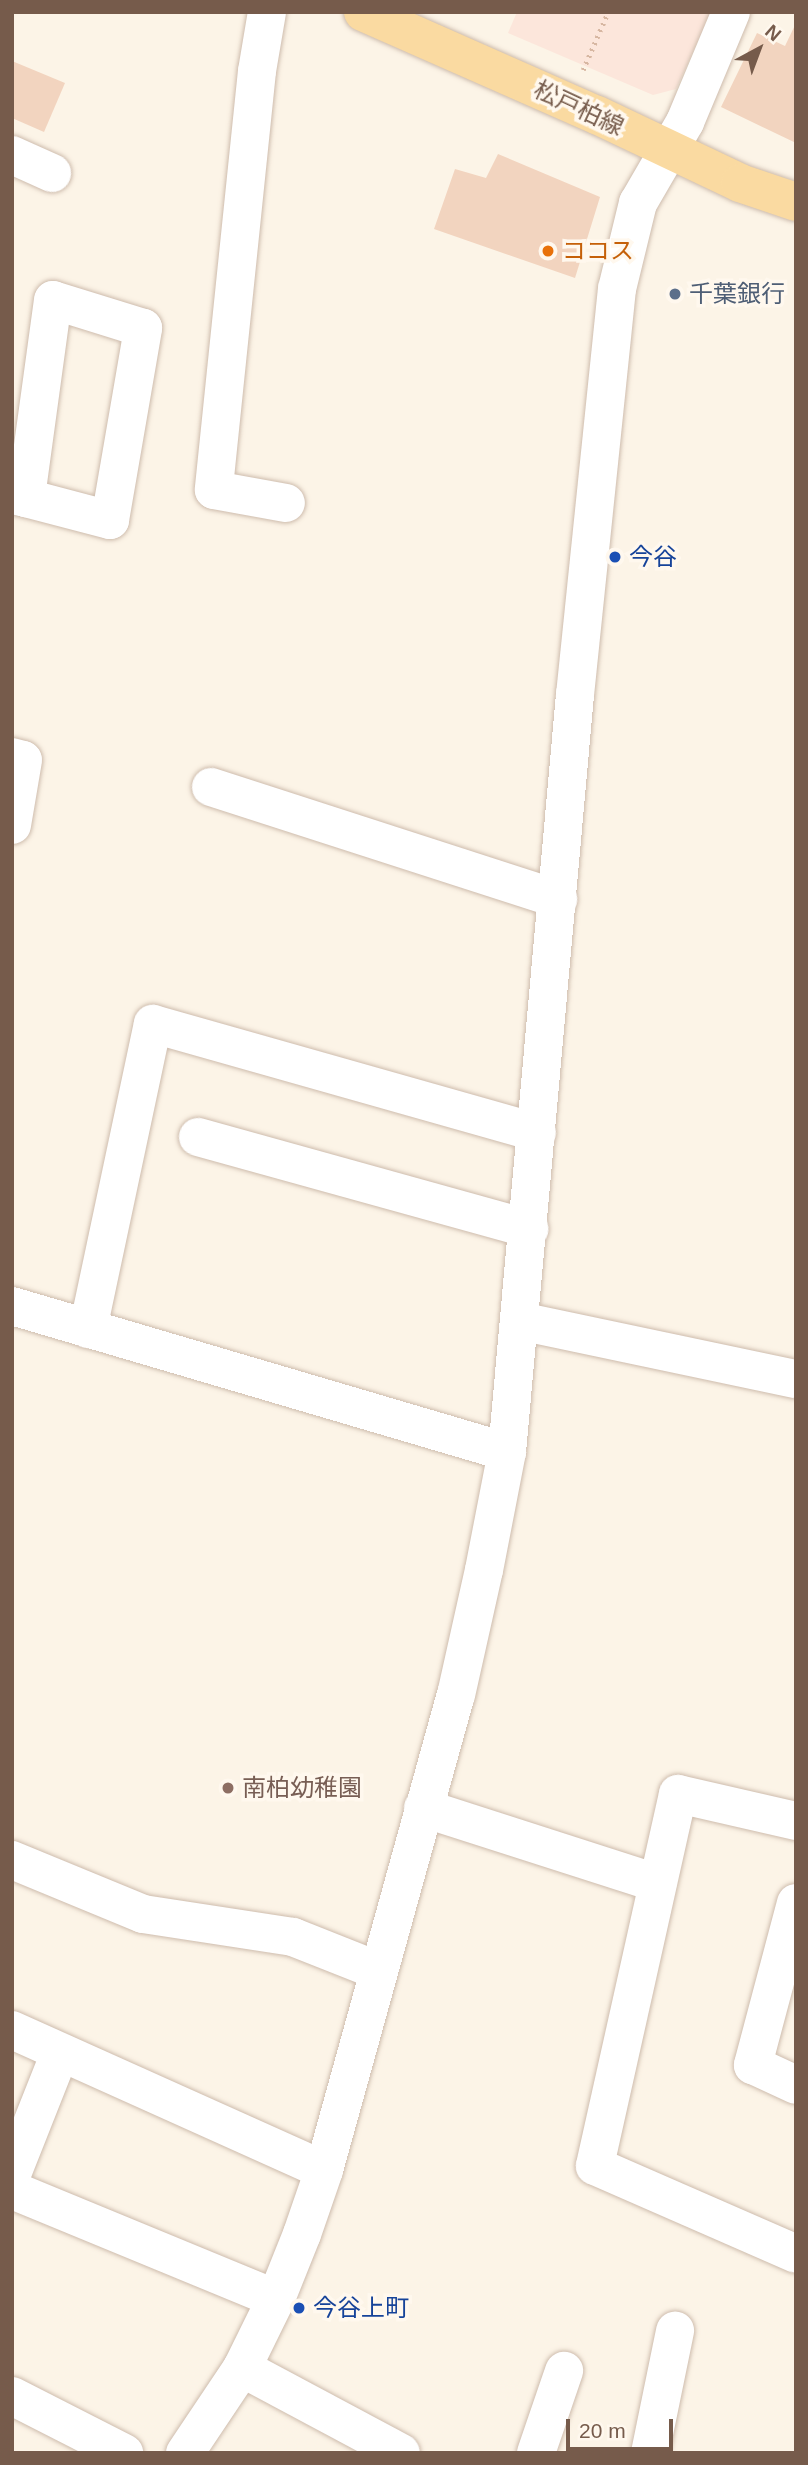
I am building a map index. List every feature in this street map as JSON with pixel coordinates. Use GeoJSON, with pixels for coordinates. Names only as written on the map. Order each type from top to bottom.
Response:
{"type":"FeatureCollection","features":[{"type":"Feature","properties":{"kind":"main road","name":"松戸柏線"},"geometry":{"type":"LineString","coordinates":[[363,12],[740,183],[796,202]]}},
{"type":"Feature","properties":{"kind":"street"},"geometry":{"type":"LineString","coordinates":[[267,12],[257,71],[214,490],[286,503]]}},
{"type":"Feature","properties":{"kind":"street"},"geometry":{"type":"LineString","coordinates":[[192,2447],[242,2368],[276,2299],[324,2170],[456,1695],[507,1452],[617,289],[638,204],[685,122],[731,12]]}},
{"type":"Feature","properties":{"kind":"street"},"geometry":{"type":"LineString","coordinates":[[12,155],[52,173]]}},
{"type":"Feature","properties":{"kind":"street"},"geometry":{"type":"LineString","coordinates":[[53,300],[143,328],[110,520],[19,497],[53,300]]}},
{"type":"Feature","properties":{"kind":"street"},"geometry":{"type":"LineString","coordinates":[[12,757],[23,760],[12,825]]}},
{"type":"Feature","properties":{"kind":"street"},"geometry":{"type":"LineString","coordinates":[[211,787],[558,899]]}},
{"type":"Feature","properties":{"kind":"street"},"geometry":{"type":"LineString","coordinates":[[88,1329],[153,1024],[537,1133]]}},
{"type":"Feature","properties":{"kind":"street"},"geometry":{"type":"LineString","coordinates":[[198,1137],[529,1229]]}},
{"type":"Feature","properties":{"kind":"street"},"geometry":{"type":"LineString","coordinates":[[12,1306],[507,1452]]}},
{"type":"Feature","properties":{"kind":"street"},"geometry":{"type":"LineString","coordinates":[[520,1321],[796,1379]]}},
{"type":"Feature","properties":{"kind":"street"},"geometry":{"type":"LineString","coordinates":[[796,1821],[678,1794],[595,2166],[796,2254]]}},
{"type":"Feature","properties":{"kind":"street"},"geometry":{"type":"LineString","coordinates":[[424,1808],[657,1883]]}},
{"type":"Feature","properties":{"kind":"street"},"geometry":{"type":"LineString","coordinates":[[12,1860],[143,1914],[293,1937],[379,1971]]}},
{"type":"Feature","properties":{"kind":"street"},"geometry":{"type":"LineString","coordinates":[[794,1917],[753,2065],[796,2085]]}},
{"type":"Feature","properties":{"kind":"street"},"geometry":{"type":"LineString","coordinates":[[12,2030],[324,2170]]}},
{"type":"Feature","properties":{"kind":"street"},"geometry":{"type":"LineString","coordinates":[[12,2174],[60,2053]]}},
{"type":"Feature","properties":{"kind":"street"},"geometry":{"type":"LineString","coordinates":[[12,2190],[276,2299]]}},
{"type":"Feature","properties":{"kind":"street"},"geometry":{"type":"LineString","coordinates":[[650,2453],[675,2331]]}},
{"type":"Feature","properties":{"kind":"street"},"geometry":{"type":"LineString","coordinates":[[242,2368],[401,2453]]}},
{"type":"Feature","properties":{"kind":"street"},"geometry":{"type":"LineString","coordinates":[[536,2453],[564,2371]]}},
{"type":"Feature","properties":{"kind":"street"},"geometry":{"type":"LineString","coordinates":[[12,2396],[124,2453]]}},
{"type":"Feature","properties":{"kind":"path"},"geometry":{"type":"LineString","coordinates":[[596,39],[608,12]]}},
{"type":"Feature","properties":{"kind":"shaded area"},"geometry":{"type":"Polygon","coordinates":[[[517,12],[711,12],[676,89],[653,95],[508,33],[517,12]]]}},
{"type":"Feature","properties":{"kind":"building"},"geometry":{"type":"Polygon","coordinates":[[[796,23],[796,143],[721,107],[757,33],[785,46],[796,23]]]}},
{"type":"Feature","properties":{"kind":"building"},"geometry":{"type":"Polygon","coordinates":[[[12,61],[65,83],[44,132],[12,118],[12,61]]]}},
{"type":"Feature","properties":{"kind":"building"},"geometry":{"type":"Polygon","coordinates":[[[498,154],[600,197],[575,278],[434,229],[455,169],[486,178],[498,154]]]}},
{"type":"Feature","properties":{"kind":"place","name":"ココス"},"geometry":{"type":"Point","coordinates":[548,251]}},
{"type":"Feature","properties":{"kind":"place","name":"千葉銀行"},"geometry":{"type":"Point","coordinates":[675,294]}},
{"type":"Feature","properties":{"kind":"place","name":"今谷"},"geometry":{"type":"Point","coordinates":[615,557]}},
{"type":"Feature","properties":{"kind":"place","name":"南柏幼稚園"},"geometry":{"type":"Point","coordinates":[228,1788]}},
{"type":"Feature","properties":{"kind":"place","name":"今谷上町"},"geometry":{"type":"Point","coordinates":[299,2308]}}]}
